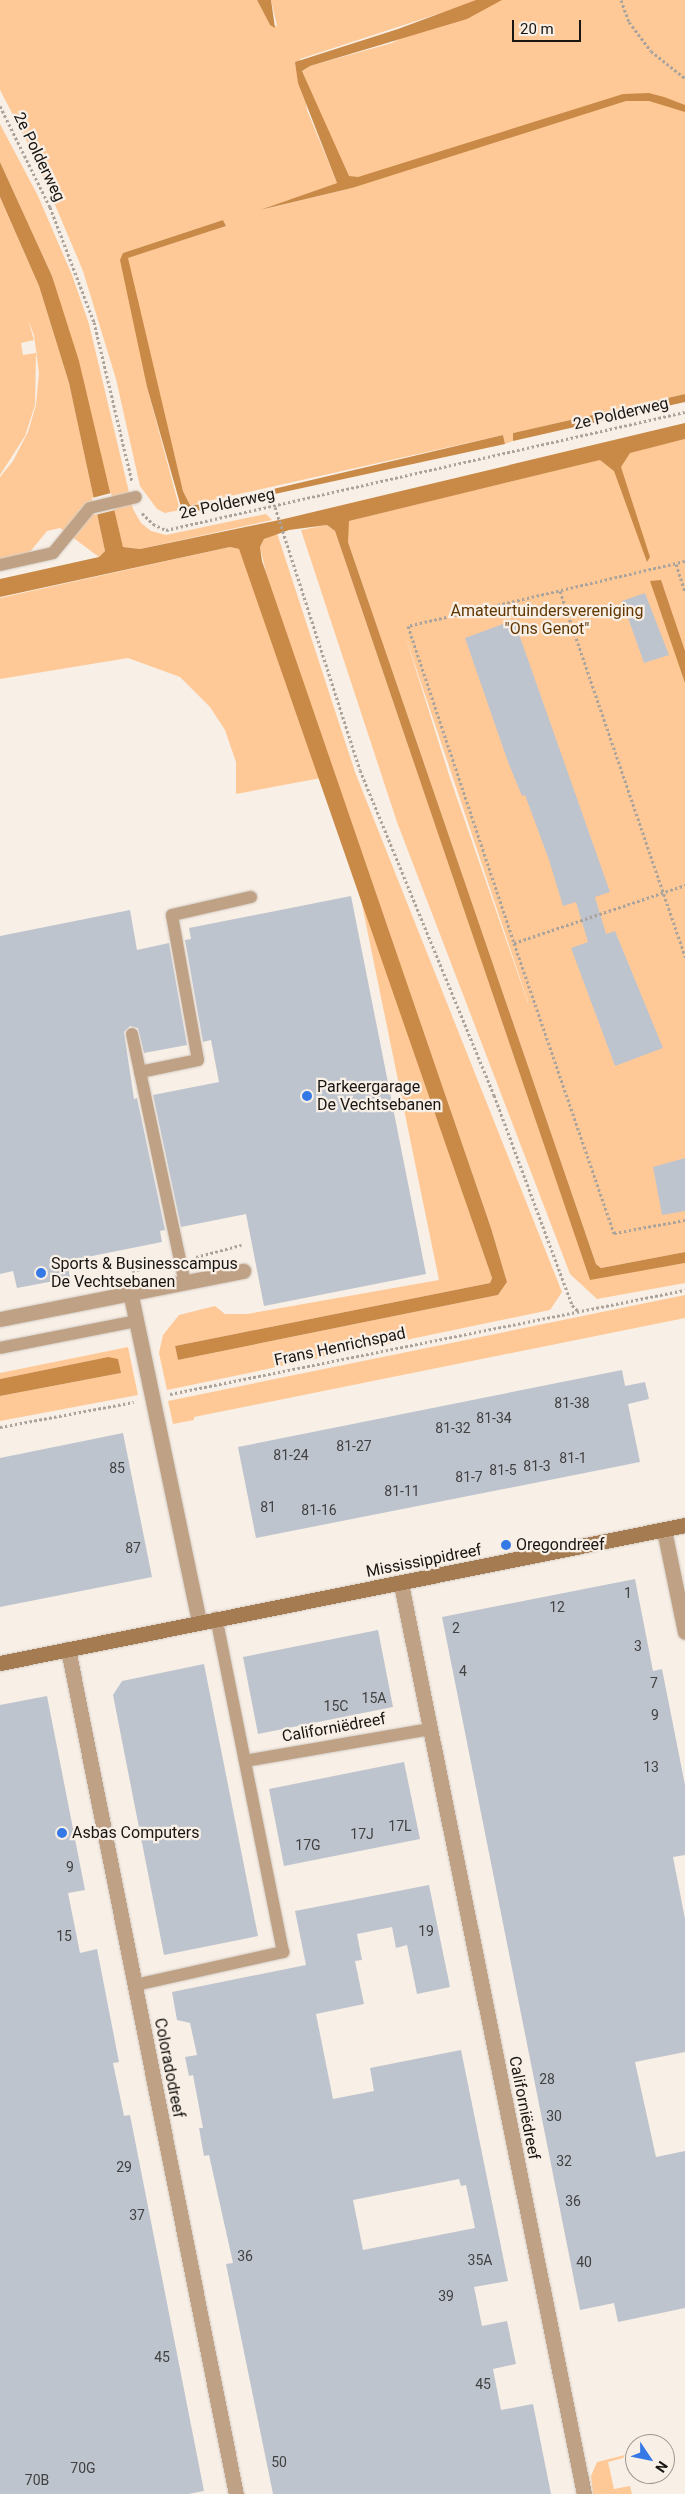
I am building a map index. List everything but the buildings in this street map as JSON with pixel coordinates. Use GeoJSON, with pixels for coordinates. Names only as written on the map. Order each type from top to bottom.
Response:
{"type":"FeatureCollection","features":[{"type":"Feature","properties":{"kind":"street"},"geometry":{"type":"LineString","coordinates":[[0,1319],[131,1296],[243,1271]]}},
{"type":"Feature","properties":{"kind":"street"},"geometry":{"type":"LineString","coordinates":[[131,1296],[150,1398],[199,1622]]}},
{"type":"Feature","properties":{"kind":"street","name":"Mississippidreef"},"geometry":{"type":"LineString","coordinates":[[0,1662],[216,1618],[400,1584],[685,1525]]}},
{"type":"Feature","properties":{"kind":"street"},"geometry":{"type":"LineString","coordinates":[[664,1530],[685,1632]]}},
{"type":"Feature","properties":{"kind":"street","name":"Californiëdreef"},"geometry":{"type":"LineString","coordinates":[[400,1584],[584,2494]]}},
{"type":"Feature","properties":{"kind":"street","name":"Coloradodreef"},"geometry":{"type":"LineString","coordinates":[[68,1649],[236,2494]]}},
{"type":"Feature","properties":{"kind":"lane"},"geometry":{"type":"LineString","coordinates":[[0,565],[53,553],[90,508],[136,497]]}},
{"type":"Feature","properties":{"kind":"lane"},"geometry":{"type":"LineString","coordinates":[[140,1072],[198,1060],[172,915],[251,897]]}},
{"type":"Feature","properties":{"kind":"lane"},"geometry":{"type":"LineString","coordinates":[[132,1034],[185,1283]]}},
{"type":"Feature","properties":{"kind":"lane"},"geometry":{"type":"LineString","coordinates":[[0,1348],[136,1321]]}},
{"type":"Feature","properties":{"kind":"lane"},"geometry":{"type":"LineString","coordinates":[[135,1985],[283,1952],[216,1618]]}},
{"type":"Feature","properties":{"kind":"lane","name":"Californiëdreef"},"geometry":{"type":"LineString","coordinates":[[245,1761],[430,1729]]}},
{"type":"Feature","properties":{"kind":"path"},"geometry":{"type":"LineString","coordinates":[[621,0],[629,22],[651,51],[685,78]]}},
{"type":"Feature","properties":{"kind":"path","name":"2e Polderweg"},"geometry":{"type":"LineString","coordinates":[[0,106],[50,207],[94,322],[136,497],[142,513],[153,524],[166,530],[275,507],[685,412]]}},
{"type":"Feature","properties":{"kind":"path"},"geometry":{"type":"LineString","coordinates":[[275,507],[360,770],[494,1095],[572,1304],[578,1311]]}},
{"type":"Feature","properties":{"kind":"path"},"geometry":{"type":"LineString","coordinates":[[685,561],[408,626],[614,1233],[685,1220]]}},
{"type":"Feature","properties":{"kind":"path"},"geometry":{"type":"LineString","coordinates":[[676,564],[685,592]]}},
{"type":"Feature","properties":{"kind":"path"},"geometry":{"type":"LineString","coordinates":[[560,591],[685,957]]}},
{"type":"Feature","properties":{"kind":"path"},"geometry":{"type":"LineString","coordinates":[[514,943],[685,885]]}},
{"type":"Feature","properties":{"kind":"path","name":"Frans Henrichspad"},"geometry":{"type":"LineString","coordinates":[[0,1428],[685,1290]]}},
{"type":"Feature","properties":{"kind":"green space"},"geometry":{"type":"Polygon","coordinates":[[[0,0],[257,0],[270,25],[277,26],[271,0],[685,0],[685,394],[513,433],[513,441],[505,444],[503,435],[190,505],[183,491],[127,258],[226,226],[223,220],[123,253],[147,387],[180,510],[165,513],[157,509],[140,486],[116,379],[83,271],[34,155],[0,90],[0,0]],[[462,6],[300,59],[307,110],[337,183],[261,210],[352,188],[302,71],[310,66],[392,43],[462,6]]]}},
{"type":"Feature","properties":{"kind":"green space"},"geometry":{"type":"Polygon","coordinates":[[[0,124],[38,196],[72,275],[89,324],[133,509],[141,523],[151,531],[166,535],[266,514],[272,520],[140,549],[123,547],[52,276],[0,162],[0,124]]]}},
{"type":"Feature","properties":{"kind":"green space"},"geometry":{"type":"Polygon","coordinates":[[[0,197],[39,286],[69,383],[105,551],[99,557],[60,528],[47,531],[25,558],[0,563],[0,477],[13,461],[28,432],[36,405],[39,373],[34,335],[28,320],[34,340],[21,343],[23,355],[36,353],[35,405],[25,436],[0,475],[0,197]]]}},
{"type":"Feature","properties":{"kind":"green space","name":"Amateurtuindersvereniging \"Ons Genot\""},"geometry":{"type":"Polygon","coordinates":[[[685,439],[685,1252],[601,1268],[596,1264],[348,542],[348,521],[685,439]],[[404,632],[449,775],[528,1003],[404,632]]]}},
{"type":"Feature","properties":{"kind":"green space"},"geometry":{"type":"Polygon","coordinates":[[[327,525],[335,531],[590,1279],[685,1263],[685,1283],[597,1299],[570,1274],[397,822],[301,530],[327,525]]]}},
{"type":"Feature","properties":{"kind":"green space"},"geometry":{"type":"Polygon","coordinates":[[[277,533],[355,772],[562,1292],[550,1310],[167,1390],[159,1353],[163,1335],[179,1315],[215,1306],[225,1314],[247,1314],[439,1280],[359,890],[492,1278],[490,1283],[175,1346],[178,1360],[498,1295],[507,1282],[491,1228],[267,577],[260,547],[264,539],[277,533]]]}},
{"type":"Feature","properties":{"kind":"green space"},"geometry":{"type":"Polygon","coordinates":[[[230,547],[239,549],[246,562],[321,778],[236,794],[236,762],[225,730],[210,707],[180,677],[128,658],[0,679],[0,598],[230,547]]]}},
{"type":"Feature","properties":{"kind":"green space"},"geometry":{"type":"Polygon","coordinates":[[[685,1295],[685,1318],[194,1417],[194,1420],[173,1424],[168,1401],[685,1295]]]}},
{"type":"Feature","properties":{"kind":"green space"},"geometry":{"type":"Polygon","coordinates":[[[128,1347],[138,1395],[0,1421],[0,1396],[121,1373],[108,1357],[0,1379],[0,1373],[128,1347]]]}},
{"type":"Feature","properties":{"kind":"green space"},"geometry":{"type":"Polygon","coordinates":[[[625,2455],[623,2458],[608,2462],[614,2489],[630,2486],[632,2494],[593,2494],[591,2476],[597,2462],[625,2455]]]}},
{"type":"Feature","properties":{"kind":"shaded area"},"geometry":{"type":"Polygon","coordinates":[[[257,0],[271,0],[275,28],[270,25],[257,0]]]}},
{"type":"Feature","properties":{"kind":"shaded area"},"geometry":{"type":"Polygon","coordinates":[[[476,0],[502,0],[467,19],[310,66],[302,71],[349,176],[358,177],[623,94],[649,93],[664,97],[685,105],[685,112],[649,101],[626,101],[352,188],[260,210],[337,183],[298,83],[295,62],[398,29],[476,0]]]}},
{"type":"Feature","properties":{"kind":"shaded area"},"geometry":{"type":"Polygon","coordinates":[[[0,162],[52,276],[79,361],[123,547],[140,549],[284,519],[685,423],[685,439],[630,453],[621,467],[650,557],[647,562],[614,471],[600,460],[349,521],[348,542],[596,1264],[601,1268],[685,1252],[685,1263],[590,1280],[335,531],[327,525],[289,530],[264,539],[260,547],[262,561],[491,1228],[507,1282],[498,1295],[178,1360],[175,1346],[490,1283],[492,1278],[239,549],[230,547],[0,597],[0,579],[99,557],[105,551],[69,383],[39,286],[0,197],[0,162]]]}},
{"type":"Feature","properties":{"kind":"shaded area"},"geometry":{"type":"Polygon","coordinates":[[[223,220],[226,226],[128,258],[183,491],[190,505],[209,504],[503,435],[505,444],[183,514],[147,387],[120,260],[123,253],[223,220]]]}},
{"type":"Feature","properties":{"kind":"shaded area"},"geometry":{"type":"Polygon","coordinates":[[[685,394],[685,402],[513,441],[513,433],[685,394]]]}},
{"type":"Feature","properties":{"kind":"shaded area"},"geometry":{"type":"Polygon","coordinates":[[[661,580],[685,651],[685,683],[650,581],[661,580]]]}},
{"type":"Feature","properties":{"kind":"shaded area"},"geometry":{"type":"Polygon","coordinates":[[[108,1357],[118,1359],[121,1373],[0,1396],[0,1379],[108,1357]]]}},
{"type":"Feature","properties":{"kind":"pier"},"geometry":{"type":"Polygon","coordinates":[[[111,493],[115,510],[95,515],[92,498],[111,493]]]}},
{"type":"Feature","properties":{"kind":"place","name":"Parkeergarage De Vechtsebanen"},"geometry":{"type":"Point","coordinates":[307,1096]}},
{"type":"Feature","properties":{"kind":"place","name":"Sports & Businesscampus De Vechtsebanen"},"geometry":{"type":"Point","coordinates":[41,1273]}},
{"type":"Feature","properties":{"kind":"place","name":"Oregondreef"},"geometry":{"type":"Point","coordinates":[506,1545]}},
{"type":"Feature","properties":{"kind":"place","name":"Asbas Computers"},"geometry":{"type":"Point","coordinates":[62,1833]}}]}
